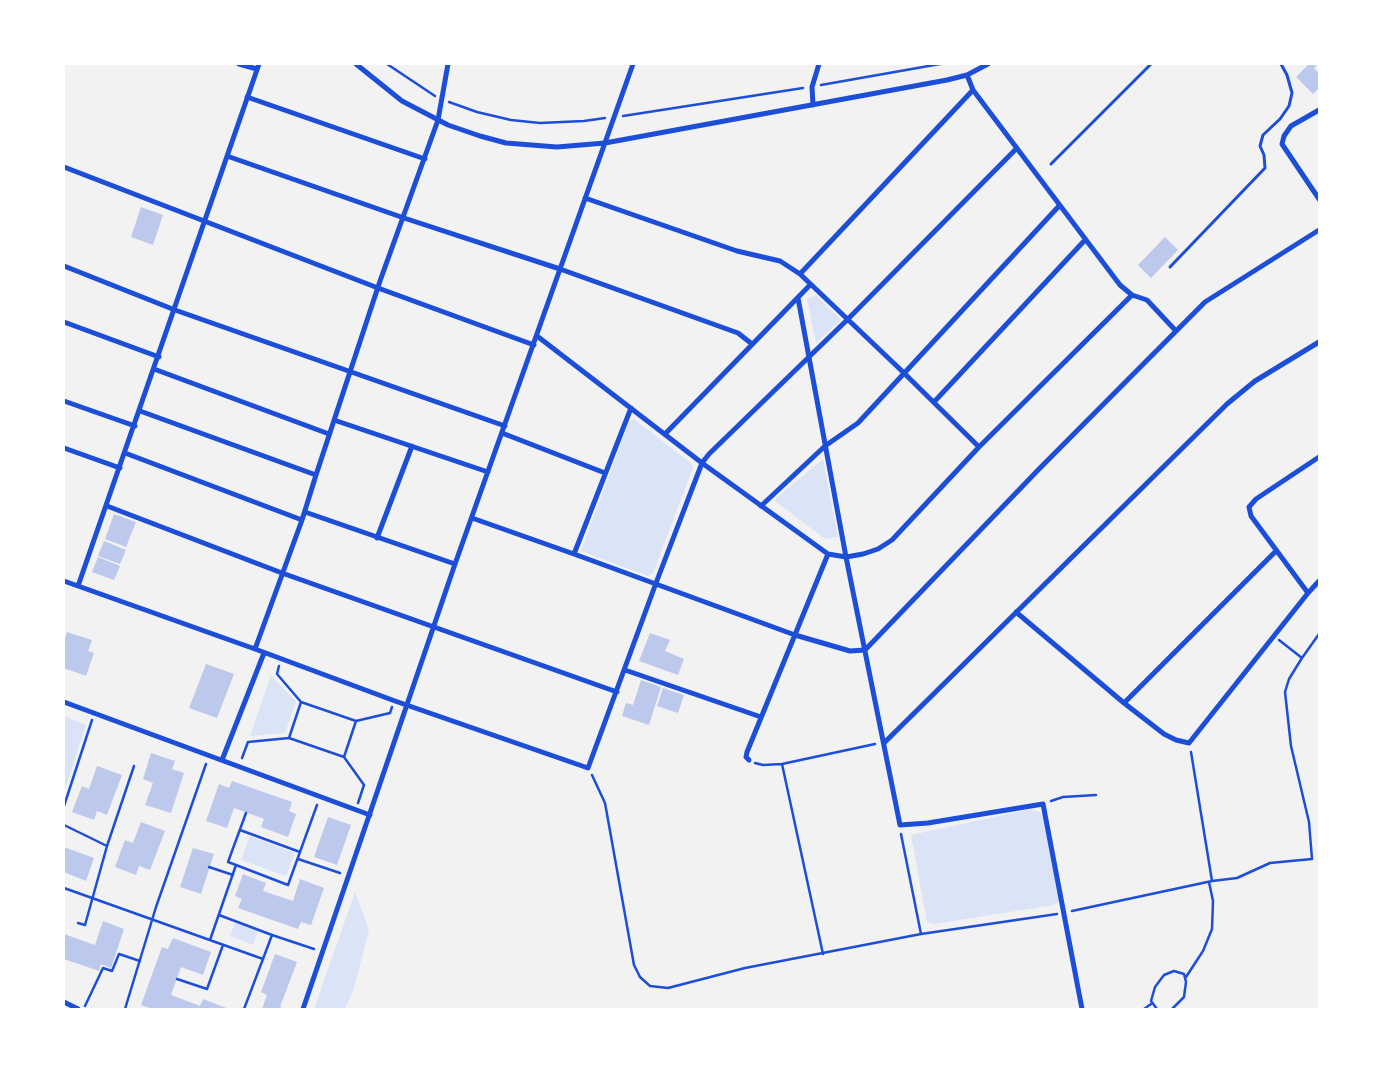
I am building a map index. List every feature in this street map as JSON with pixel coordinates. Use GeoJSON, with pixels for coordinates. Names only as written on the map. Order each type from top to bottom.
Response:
{"type":"FeatureCollection","features":[{"type":"Feature","properties":{"kind":"street"},"geometry":{"type":"LineString","coordinates":[[78,586],[258,67],[239,64]]}},
{"type":"Feature","properties":{"kind":"street"},"geometry":{"type":"LineString","coordinates":[[356,64],[402,101],[438,120],[459,129],[506,143],[548,147],[605,143],[947,80],[967,75],[988,64]]}},
{"type":"Feature","properties":{"kind":"street"},"geometry":{"type":"LineString","coordinates":[[255,649],[305,512],[378,288],[425,160],[438,120],[448,64]]}},
{"type":"Feature","properties":{"kind":"street"},"geometry":{"type":"LineString","coordinates":[[302,1009],[455,564],[633,64]]}},
{"type":"Feature","properties":{"kind":"street"},"geometry":{"type":"LineString","coordinates":[[813,105],[812,86],[819,64]]}},
{"type":"Feature","properties":{"kind":"street"},"geometry":{"type":"LineString","coordinates":[[967,75],[973,90],[1059,206],[1120,284],[1132,295],[1147,300],[1176,331]]}},
{"type":"Feature","properties":{"kind":"street"},"geometry":{"type":"LineString","coordinates":[[800,274],[973,90]]}},
{"type":"Feature","properties":{"kind":"street"},"geometry":{"type":"LineString","coordinates":[[247,97],[425,160]]}},
{"type":"Feature","properties":{"kind":"street"},"geometry":{"type":"LineString","coordinates":[[1319,110],[1291,126],[1284,136],[1282,144],[1319,200]]}},
{"type":"Feature","properties":{"kind":"street"},"geometry":{"type":"LineString","coordinates":[[64,582],[255,649],[394,701],[588,768],[702,463],[714,448],[847,320],[1017,148]]}},
{"type":"Feature","properties":{"kind":"street"},"geometry":{"type":"LineString","coordinates":[[227,156],[404,218],[560,269],[738,333],[752,344]]}},
{"type":"Feature","properties":{"kind":"street"},"geometry":{"type":"LineString","coordinates":[[64,167],[378,288],[534,345]]}},
{"type":"Feature","properties":{"kind":"street"},"geometry":{"type":"LineString","coordinates":[[586,198],[737,252],[780,261],[800,274],[979,447]]}},
{"type":"Feature","properties":{"kind":"street"},"geometry":{"type":"LineString","coordinates":[[761,506],[825,446],[858,423],[903,372],[1059,206]]}},
{"type":"Feature","properties":{"kind":"street"},"geometry":{"type":"LineString","coordinates":[[472,518],[656,583],[795,635],[850,652],[866,650],[1112,394],[1209,298],[1319,230]]}},
{"type":"Feature","properties":{"kind":"street"},"geometry":{"type":"LineString","coordinates":[[934,402],[1085,240]]}},
{"type":"Feature","properties":{"kind":"street"},"geometry":{"type":"LineString","coordinates":[[64,266],[175,310],[504,426]]}},
{"type":"Feature","properties":{"kind":"street"},"geometry":{"type":"LineString","coordinates":[[665,434],[810,285]]}},
{"type":"Feature","properties":{"kind":"street"},"geometry":{"type":"LineString","coordinates":[[537,336],[702,463],[828,554],[846,557],[878,549],[892,540],[979,447],[1132,295]]}},
{"type":"Feature","properties":{"kind":"street"},"geometry":{"type":"LineString","coordinates":[[798,298],[846,557],[900,824],[928,823],[1042,804],[1082,1009]]}},
{"type":"Feature","properties":{"kind":"street"},"geometry":{"type":"LineString","coordinates":[[64,322],[159,357]]}},
{"type":"Feature","properties":{"kind":"street"},"geometry":{"type":"LineString","coordinates":[[884,743],[1227,404],[1256,381],[1319,342]]}},
{"type":"Feature","properties":{"kind":"street"},"geometry":{"type":"LineString","coordinates":[[154,369],[329,434]]}},
{"type":"Feature","properties":{"kind":"street"},"geometry":{"type":"LineString","coordinates":[[64,401],[134,426]]}},
{"type":"Feature","properties":{"kind":"street"},"geometry":{"type":"LineString","coordinates":[[574,554],[631,408]]}},
{"type":"Feature","properties":{"kind":"street"},"geometry":{"type":"LineString","coordinates":[[140,411],[316,475]]}},
{"type":"Feature","properties":{"kind":"street"},"geometry":{"type":"LineString","coordinates":[[334,420],[488,472]]}},
{"type":"Feature","properties":{"kind":"street"},"geometry":{"type":"LineString","coordinates":[[502,433],[606,473]]}},
{"type":"Feature","properties":{"kind":"street"},"geometry":{"type":"LineString","coordinates":[[377,538],[412,446]]}},
{"type":"Feature","properties":{"kind":"street"},"geometry":{"type":"LineString","coordinates":[[64,448],[120,468]]}},
{"type":"Feature","properties":{"kind":"street"},"geometry":{"type":"LineString","coordinates":[[125,453],[302,520]]}},
{"type":"Feature","properties":{"kind":"street"},"geometry":{"type":"LineString","coordinates":[[1308,593],[1251,516],[1249,507],[1256,499],[1319,457]]}},
{"type":"Feature","properties":{"kind":"street"},"geometry":{"type":"LineString","coordinates":[[106,506],[282,573],[617,692]]}},
{"type":"Feature","properties":{"kind":"street"},"geometry":{"type":"LineString","coordinates":[[305,512],[455,564]]}},
{"type":"Feature","properties":{"kind":"street"},"geometry":{"type":"LineString","coordinates":[[1124,703],[1276,551]]}},
{"type":"Feature","properties":{"kind":"street"},"geometry":{"type":"LineString","coordinates":[[749,760],[746,757],[747,752],[828,554]]}},
{"type":"Feature","properties":{"kind":"street"},"geometry":{"type":"LineString","coordinates":[[1016,612],[1124,703],[1164,734],[1176,740],[1189,743],[1308,593],[1319,582]]}},
{"type":"Feature","properties":{"kind":"street"},"geometry":{"type":"LineString","coordinates":[[222,760],[264,653]]}},
{"type":"Feature","properties":{"kind":"street"},"geometry":{"type":"LineString","coordinates":[[625,670],[761,717]]}},
{"type":"Feature","properties":{"kind":"street"},"geometry":{"type":"LineString","coordinates":[[64,702],[370,815]]}},
{"type":"Feature","properties":{"kind":"street"},"geometry":{"type":"LineString","coordinates":[[64,1002],[78,1009]]}},
{"type":"Feature","properties":{"kind":"lane"},"geometry":{"type":"LineString","coordinates":[[1051,164],[1151,64]]}},
{"type":"Feature","properties":{"kind":"lane"},"geometry":{"type":"LineString","coordinates":[[1170,267],[1265,168],[1264,155],[1260,146],[1263,135],[1280,119],[1289,106],[1292,93],[1291,84],[1282,64]]}},
{"type":"Feature","properties":{"kind":"path"},"geometry":{"type":"LineString","coordinates":[[387,64],[441,99],[476,112],[511,120],[549,122],[584,122],[940,64]]}},
{"type":"Feature","properties":{"kind":"path"},"geometry":{"type":"LineString","coordinates":[[588,768],[605,803],[634,966],[640,977],[650,986],[668,988],[745,968],[921,934],[1063,913],[1244,876],[1270,863],[1312,859],[1309,822],[1291,746],[1285,692],[1302,658],[1319,634]]}},
{"type":"Feature","properties":{"kind":"path"},"geometry":{"type":"LineString","coordinates":[[1274,636],[1302,658]]}},
{"type":"Feature","properties":{"kind":"path"},"geometry":{"type":"LineString","coordinates":[[281,660],[276,674],[301,702],[356,721],[390,713],[394,701]]}},
{"type":"Feature","properties":{"kind":"path"},"geometry":{"type":"LineString","coordinates":[[288,738],[301,702]]}},
{"type":"Feature","properties":{"kind":"path"},"geometry":{"type":"LineString","coordinates":[[64,806],[95,713]]}},
{"type":"Feature","properties":{"kind":"path"},"geometry":{"type":"LineString","coordinates":[[344,757],[356,721]]}},
{"type":"Feature","properties":{"kind":"path"},"geometry":{"type":"LineString","coordinates":[[239,766],[248,742],[288,738],[344,757],[364,785],[356,809]]}},
{"type":"Feature","properties":{"kind":"path"},"geometry":{"type":"LineString","coordinates":[[749,760],[763,765],[782,764],[884,743]]}},
{"type":"Feature","properties":{"kind":"path"},"geometry":{"type":"LineString","coordinates":[[1172,1009],[1184,997],[1186,977],[1203,951],[1212,929],[1213,901],[1211,882],[1189,743]]}},
{"type":"Feature","properties":{"kind":"path"},"geometry":{"type":"LineString","coordinates":[[125,1009],[152,920],[209,755]]}},
{"type":"Feature","properties":{"kind":"path"},"geometry":{"type":"LineString","coordinates":[[782,764],[823,954]]}},
{"type":"Feature","properties":{"kind":"path"},"geometry":{"type":"LineString","coordinates":[[78,923],[85,926],[107,846],[134,766]]}},
{"type":"Feature","properties":{"kind":"path"},"geometry":{"type":"LineString","coordinates":[[1042,804],[1063,797],[1096,795]]}},
{"type":"Feature","properties":{"kind":"path"},"geometry":{"type":"LineString","coordinates":[[246,813],[228,862],[288,885],[321,796]]}},
{"type":"Feature","properties":{"kind":"path"},"geometry":{"type":"LineString","coordinates":[[900,824],[901,838],[921,934]]}},
{"type":"Feature","properties":{"kind":"path"},"geometry":{"type":"LineString","coordinates":[[64,825],[107,846]]}},
{"type":"Feature","properties":{"kind":"path"},"geometry":{"type":"LineString","coordinates":[[240,830],[300,852]]}},
{"type":"Feature","properties":{"kind":"path"},"geometry":{"type":"LineString","coordinates":[[298,859],[349,876]]}},
{"type":"Feature","properties":{"kind":"path"},"geometry":{"type":"LineString","coordinates":[[210,940],[236,865]]}},
{"type":"Feature","properties":{"kind":"path"},"geometry":{"type":"LineString","coordinates":[[209,867],[233,875]]}},
{"type":"Feature","properties":{"kind":"path"},"geometry":{"type":"LineString","coordinates":[[64,888],[262,959]]}},
{"type":"Feature","properties":{"kind":"path"},"geometry":{"type":"LineString","coordinates":[[219,915],[322,952]]}},
{"type":"Feature","properties":{"kind":"path"},"geometry":{"type":"LineString","coordinates":[[244,1009],[272,935]]}},
{"type":"Feature","properties":{"kind":"path"},"geometry":{"type":"LineString","coordinates":[[177,979],[207,989],[223,945]]}},
{"type":"Feature","properties":{"kind":"path"},"geometry":{"type":"LineString","coordinates":[[84,1009],[103,968],[112,971],[120,954],[140,961]]}},
{"type":"Feature","properties":{"kind":"path"},"geometry":{"type":"LineString","coordinates":[[1158,1009],[1152,1004],[1151,998],[1159,980],[1168,972],[1180,971],[1186,977]]}},
{"type":"Feature","properties":{"kind":"path"},"geometry":{"type":"LineString","coordinates":[[1144,1009],[1152,1004]]}},
{"type":"Feature","properties":{"kind":"shaded area"},"geometry":{"type":"Polygon","coordinates":[[[816,295],[841,320],[816,343],[807,299],[816,295]]]}},
{"type":"Feature","properties":{"kind":"shaded area"},"geometry":{"type":"Polygon","coordinates":[[[634,419],[692,464],[693,468],[653,573],[648,576],[581,551],[629,422],[634,419]]]}},
{"type":"Feature","properties":{"kind":"shaded area"},"geometry":{"type":"Polygon","coordinates":[[[823,459],[838,537],[825,539],[775,501],[776,498],[823,459]]]}},
{"type":"Feature","properties":{"kind":"shaded area"},"geometry":{"type":"Polygon","coordinates":[[[271,675],[296,702],[285,733],[250,736],[271,675]]]}},
{"type":"Feature","properties":{"kind":"shaded area"},"geometry":{"type":"Polygon","coordinates":[[[64,716],[86,725],[64,793],[64,716]]]}},
{"type":"Feature","properties":{"kind":"shaded area"},"geometry":{"type":"Polygon","coordinates":[[[1026,810],[1040,812],[1043,816],[1059,901],[1054,905],[934,924],[927,922],[911,835],[1026,810]]]}},
{"type":"Feature","properties":{"kind":"shaded area"},"geometry":{"type":"Polygon","coordinates":[[[250,836],[295,853],[286,876],[241,860],[250,836]]]}},
{"type":"Feature","properties":{"kind":"shaded area"},"geometry":{"type":"Polygon","coordinates":[[[355,892],[369,930],[354,988],[345,1009],[314,1009],[355,892]]]}},
{"type":"Feature","properties":{"kind":"shaded area"},"geometry":{"type":"Polygon","coordinates":[[[235,923],[258,931],[253,945],[230,936],[235,923]]]}},
{"type":"Feature","properties":{"kind":"building"},"geometry":{"type":"Polygon","coordinates":[[[1309,64],[1318,64],[1314,68],[1319,74],[1319,88],[1313,94],[1296,77],[1309,64]]]}},
{"type":"Feature","properties":{"kind":"building"},"geometry":{"type":"Polygon","coordinates":[[[141,207],[163,215],[153,245],[131,237],[141,207]]]}},
{"type":"Feature","properties":{"kind":"building"},"geometry":{"type":"Polygon","coordinates":[[[1165,237],[1178,250],[1151,278],[1138,265],[1165,237]]]}},
{"type":"Feature","properties":{"kind":"building"},"geometry":{"type":"Polygon","coordinates":[[[114,514],[136,522],[126,547],[105,539],[114,514]]]}},
{"type":"Feature","properties":{"kind":"building"},"geometry":{"type":"Polygon","coordinates":[[[104,541],[126,550],[120,564],[98,556],[104,541]]]}},
{"type":"Feature","properties":{"kind":"building"},"geometry":{"type":"Polygon","coordinates":[[[98,557],[120,566],[114,580],[92,572],[98,557]]]}},
{"type":"Feature","properties":{"kind":"building"},"geometry":{"type":"Polygon","coordinates":[[[67,632],[92,640],[88,651],[94,653],[86,676],[64,668],[64,641],[67,632]]]}},
{"type":"Feature","properties":{"kind":"building"},"geometry":{"type":"Polygon","coordinates":[[[650,633],[670,640],[665,651],[684,659],[678,675],[639,661],[650,633]]]}},
{"type":"Feature","properties":{"kind":"building"},"geometry":{"type":"Polygon","coordinates":[[[206,664],[234,674],[217,718],[189,708],[206,664]]]}},
{"type":"Feature","properties":{"kind":"building"},"geometry":{"type":"Polygon","coordinates":[[[641,680],[661,687],[649,725],[622,716],[626,703],[633,705],[641,680]]]}},
{"type":"Feature","properties":{"kind":"building"},"geometry":{"type":"Polygon","coordinates":[[[663,688],[684,695],[678,713],[657,706],[663,688]]]}},
{"type":"Feature","properties":{"kind":"building"},"geometry":{"type":"Polygon","coordinates":[[[151,753],[175,761],[172,769],[184,773],[171,813],[145,805],[153,783],[143,779],[151,753]]]}},
{"type":"Feature","properties":{"kind":"building"},"geometry":{"type":"Polygon","coordinates":[[[97,766],[122,775],[107,815],[97,811],[94,820],[72,812],[82,786],[89,789],[97,766]]]}},
{"type":"Feature","properties":{"kind":"building"},"geometry":{"type":"Polygon","coordinates":[[[232,781],[292,802],[289,811],[296,814],[288,837],[261,827],[264,819],[234,808],[227,828],[206,821],[219,784],[229,788],[232,781]]]}},
{"type":"Feature","properties":{"kind":"building"},"geometry":{"type":"Polygon","coordinates":[[[328,817],[351,825],[337,865],[314,857],[328,817]]]}},
{"type":"Feature","properties":{"kind":"building"},"geometry":{"type":"Polygon","coordinates":[[[141,822],[165,831],[150,870],[139,866],[136,875],[115,867],[125,840],[133,843],[141,822]]]}},
{"type":"Feature","properties":{"kind":"building"},"geometry":{"type":"Polygon","coordinates":[[[64,847],[94,858],[86,881],[64,872],[64,847]]]}},
{"type":"Feature","properties":{"kind":"building"},"geometry":{"type":"Polygon","coordinates":[[[193,848],[214,854],[201,894],[180,887],[193,848]]]}},
{"type":"Feature","properties":{"kind":"building"},"geometry":{"type":"Polygon","coordinates":[[[243,874],[266,883],[263,891],[293,901],[300,879],[324,888],[311,925],[301,922],[298,929],[238,908],[242,899],[235,896],[243,874]]]}},
{"type":"Feature","properties":{"kind":"building"},"geometry":{"type":"Polygon","coordinates":[[[103,921],[124,929],[111,968],[101,964],[99,971],[64,959],[64,934],[95,945],[103,921]]]}},
{"type":"Feature","properties":{"kind":"building"},"geometry":{"type":"Polygon","coordinates":[[[173,938],[211,952],[203,975],[181,967],[171,995],[200,1006],[203,999],[229,1009],[153,1009],[141,1005],[162,947],[168,949],[173,938]]]}},
{"type":"Feature","properties":{"kind":"building"},"geometry":{"type":"Polygon","coordinates":[[[275,954],[297,962],[280,1007],[285,1009],[262,1009],[267,995],[261,992],[275,954]]]}}]}
